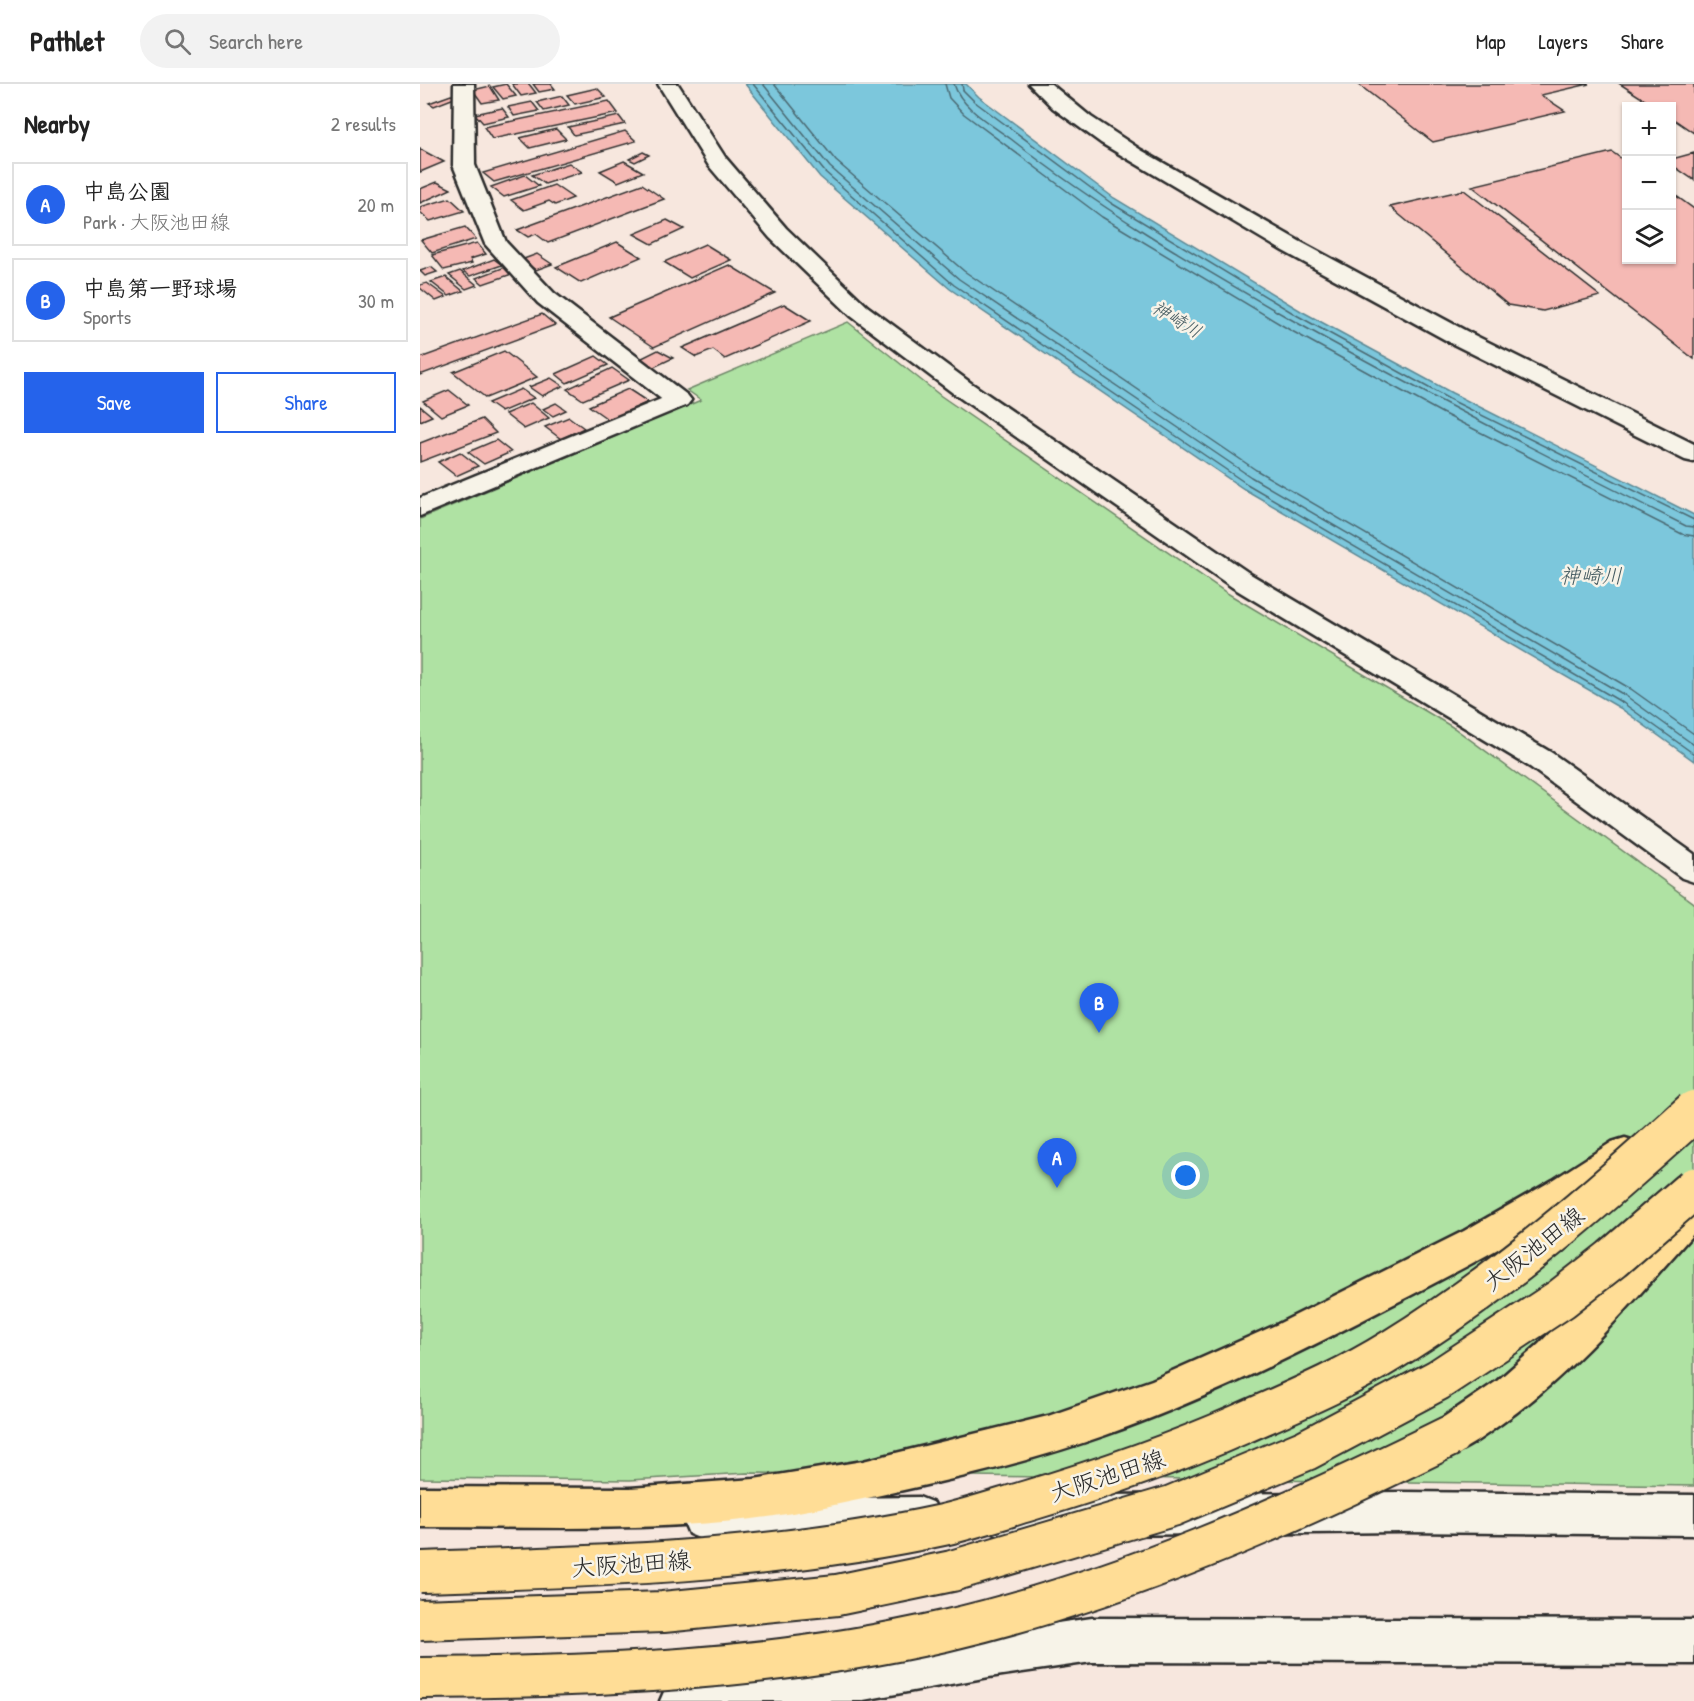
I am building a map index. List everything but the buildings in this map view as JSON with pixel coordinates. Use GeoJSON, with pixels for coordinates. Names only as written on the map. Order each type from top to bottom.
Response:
{"type":"FeatureCollection","features":[{"type":"Feature","properties":{"kind":"main road"},"geometry":{"type":"LineString","coordinates":[[420,1507],[664,1506],[753,1499],[843,1484],[929,1466],[1042,1437],[1132,1407],[1225,1369],[1471,1246],[1563,1196],[1694,1103]]}},
{"type":"Feature","properties":{"kind":"main road","name":"大阪池田線"},"geometry":{"type":"LineString","coordinates":[[420,1572],[555,1568],[694,1559],[822,1545],[945,1524],[1075,1487],[1191,1447],[1297,1399],[1389,1352],[1459,1306],[1526,1256],[1605,1191],[1694,1111]]}},
{"type":"Feature","properties":{"kind":"main road"},"geometry":{"type":"LineString","coordinates":[[420,1620],[550,1618],[691,1611],[811,1599],[955,1571],[1095,1530],[1215,1490],[1320,1443],[1475,1357],[1561,1299],[1694,1188]]}},
{"type":"Feature","properties":{"kind":"main road"},"geometry":{"type":"LineString","coordinates":[[420,1678],[590,1675],[835,1652],[944,1631],[1050,1602],[1160,1566],[1339,1492],[1450,1436],[1511,1394],[1553,1357],[1694,1207]]}},
{"type":"Feature","properties":{"kind":"street"},"geometry":{"type":"LineString","coordinates":[[420,508],[678,399],[546,298],[496,244],[464,165],[464,84]]}},
{"type":"Feature","properties":{"kind":"street"},"geometry":{"type":"LineString","coordinates":[[668,84],[717,161],[778,233],[859,311],[962,388],[1242,581],[1542,760],[1694,870]]}},
{"type":"Feature","properties":{"kind":"street"},"geometry":{"type":"LineString","coordinates":[[1039,84],[1053,97],[1135,156],[1266,232],[1524,372],[1694,454]]}},
{"type":"Feature","properties":{"kind":"street"},"geometry":{"type":"LineString","coordinates":[[420,1520],[659,1520],[1401,1512],[1694,1515]]}},
{"type":"Feature","properties":{"kind":"street"},"geometry":{"type":"LineString","coordinates":[[683,1701],[822,1685],[989,1655],[1092,1640],[1694,1642]]}},
{"type":"Feature","properties":{"kind":"green space"},"geometry":{"type":"Polygon","coordinates":[[[848,322],[941,396],[1227,593],[1454,728],[1694,903],[1694,1486],[747,1473],[630,1480],[420,1478],[420,519],[701,400],[687,390],[848,322]]]}},
{"type":"Feature","properties":{"kind":"water","name":"神崎川"},"geometry":{"type":"Polygon","coordinates":[[[745,84],[966,84],[979,97],[1114,198],[1301,311],[1452,393],[1694,515],[1694,761],[1620,708],[1244,489],[950,289],[820,177],[745,84]]]}},
{"type":"Feature","properties":{"kind":"place","name":"中島第一野球場"},"geometry":{"type":"Point","coordinates":[1099,1033]}},
{"type":"Feature","properties":{"kind":"place","name":"中島公園"},"geometry":{"type":"Point","coordinates":[1057,1188]}}]}
